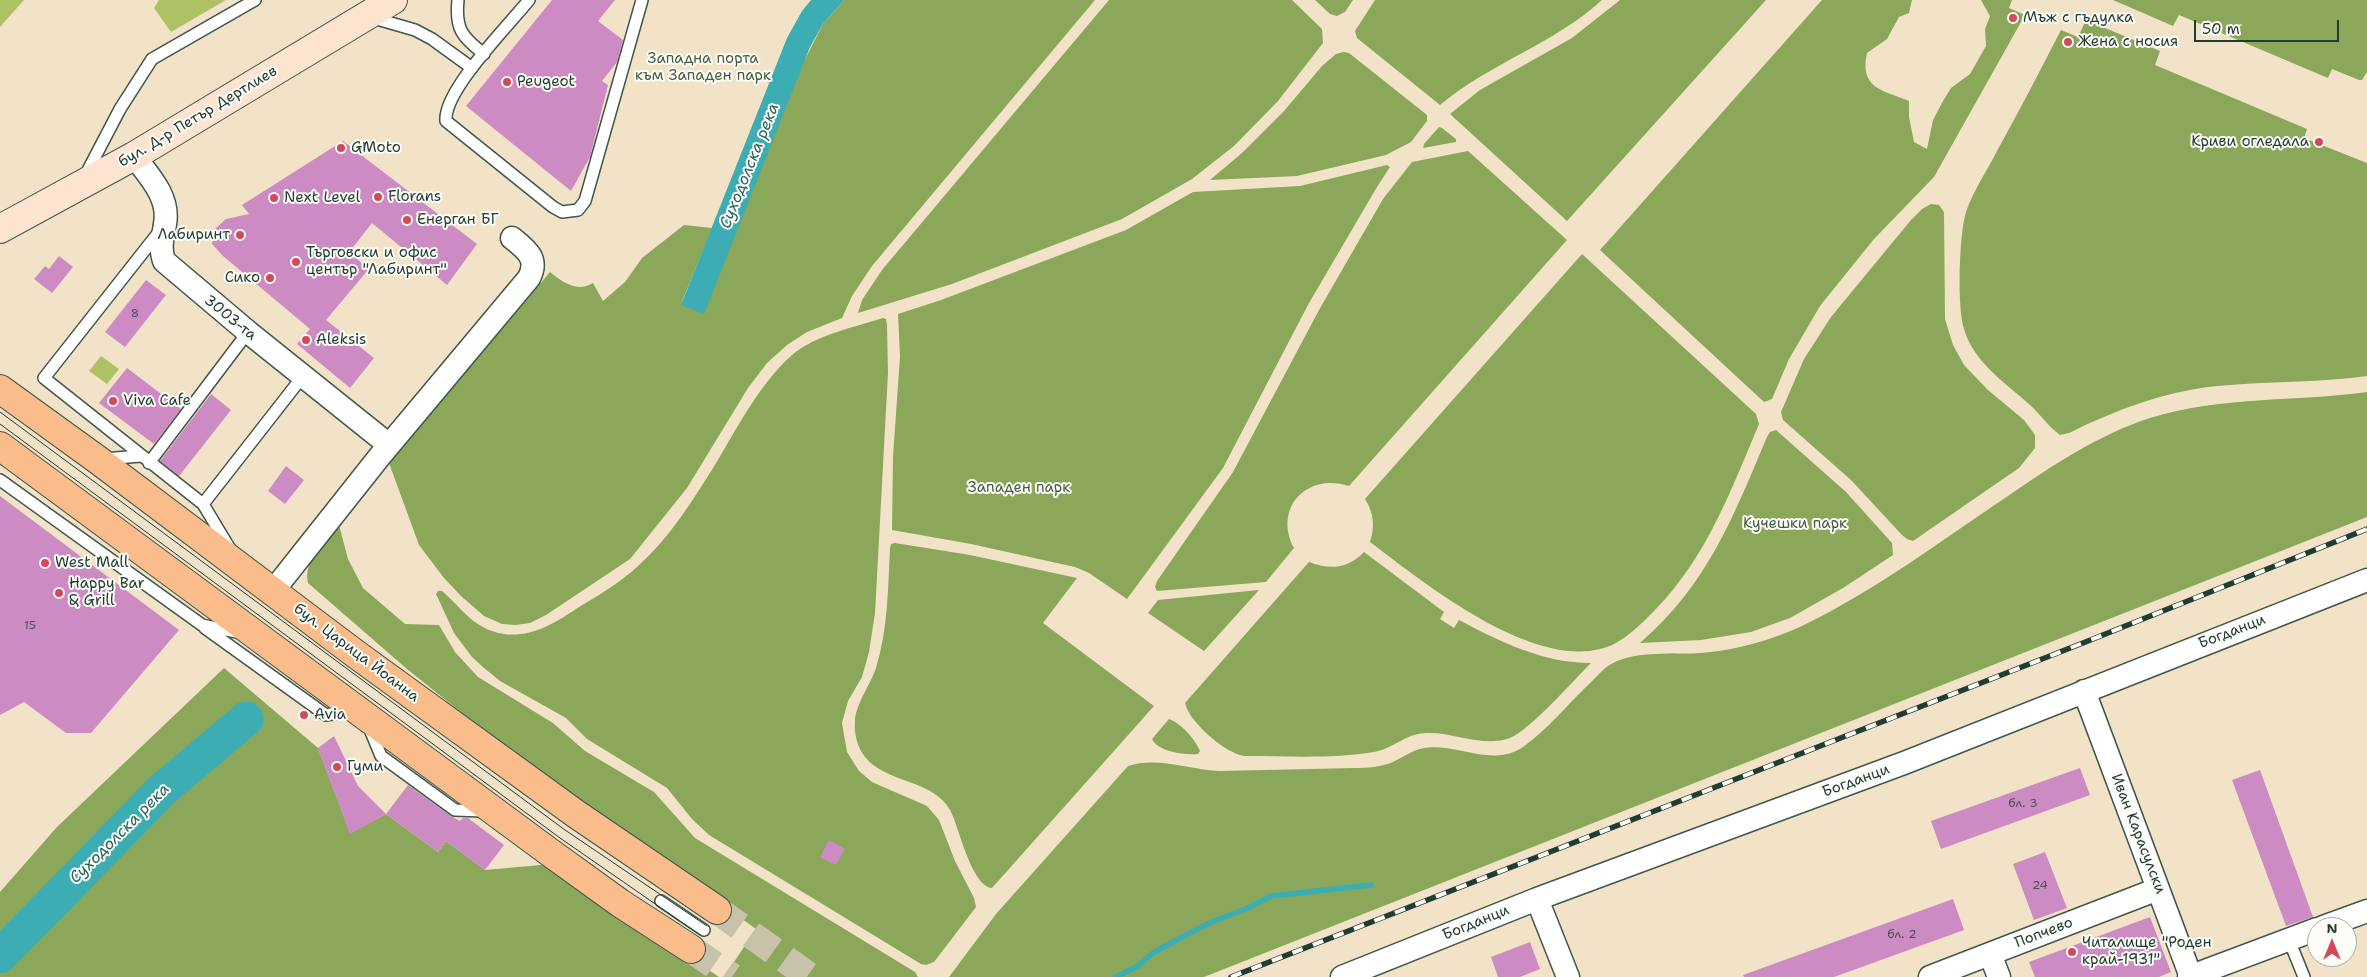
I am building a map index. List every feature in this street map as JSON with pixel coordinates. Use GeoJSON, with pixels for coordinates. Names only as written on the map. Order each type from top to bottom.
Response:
{"type":"FeatureCollection","features":[{"type":"Feature","properties":{"kind":"main road","name":"бул. Д-р Петър Дертлиев"},"geometry":{"type":"LineString","coordinates":[[0,229],[134,156],[393,0]]}},
{"type":"Feature","properties":{"kind":"main road","name":"бул. Царица Йоанна"},"geometry":{"type":"LineString","coordinates":[[0,389],[568,809],[704,929]]}},
{"type":"Feature","properties":{"kind":"main road"},"geometry":{"type":"LineString","coordinates":[[0,446],[255,636],[620,903],[704,929]]}},
{"type":"Feature","properties":{"kind":"street","name":"3003-та"},"geometry":{"type":"LineString","coordinates":[[134,156],[164,198],[166,223],[160,248],[164,261],[248,332],[389,445]]}},
{"type":"Feature","properties":{"kind":"street"},"geometry":{"type":"LineString","coordinates":[[274,591],[389,445],[529,278],[534,264],[532,257],[528,250],[512,238]]}},
{"type":"Feature","properties":{"kind":"street","name":"Богданци"},"geometry":{"type":"LineString","coordinates":[[1342,977],[1537,899],[1904,763],[2367,580]]}},
{"type":"Feature","properties":{"kind":"street","name":"Иван Карасулски"},"geometry":{"type":"LineString","coordinates":[[2084,691],[2191,977]]}},
{"type":"Feature","properties":{"kind":"street","name":"Попчево"},"geometry":{"type":"LineString","coordinates":[[1930,977],[2158,889]]}},
{"type":"Feature","properties":{"kind":"street"},"geometry":{"type":"LineString","coordinates":[[1537,899],[1568,977]]}},
{"type":"Feature","properties":{"kind":"street"},"geometry":{"type":"LineString","coordinates":[[2349,917],[2367,910]]}},
{"type":"Feature","properties":{"kind":"street"},"geometry":{"type":"LineString","coordinates":[[2191,977],[2307,933]]}},
{"type":"Feature","properties":{"kind":"street"},"geometry":{"type":"LineString","coordinates":[[1990,954],[1999,977]]}},
{"type":"Feature","properties":{"kind":"lane"},"geometry":{"type":"LineString","coordinates":[[80,186],[120,109],[152,59],[255,0]]}},
{"type":"Feature","properties":{"kind":"lane"},"geometry":{"type":"LineString","coordinates":[[458,0],[456,17],[460,32],[484,54]]}},
{"type":"Feature","properties":{"kind":"lane"},"geometry":{"type":"LineString","coordinates":[[529,0],[455,90],[445,111],[446,120],[449,125],[553,207],[562,212],[578,210],[584,201],[642,0]]}},
{"type":"Feature","properties":{"kind":"lane"},"geometry":{"type":"LineString","coordinates":[[369,16],[415,30],[432,39],[472,68]]}},
{"type":"Feature","properties":{"kind":"lane"},"geometry":{"type":"LineString","coordinates":[[166,223],[44,378],[202,504],[242,568]]}},
{"type":"Feature","properties":{"kind":"lane"},"geometry":{"type":"LineString","coordinates":[[98,460],[145,459],[195,402],[248,332]]}},
{"type":"Feature","properties":{"kind":"lane"},"geometry":{"type":"LineString","coordinates":[[202,504],[303,376]]}},
{"type":"Feature","properties":{"kind":"lane"},"geometry":{"type":"LineString","coordinates":[[0,480],[326,715],[360,713]]}},
{"type":"Feature","properties":{"kind":"lane"},"geometry":{"type":"LineString","coordinates":[[202,625],[255,636]]}},
{"type":"Feature","properties":{"kind":"lane"},"geometry":{"type":"LineString","coordinates":[[661,901],[704,929]]}},
{"type":"Feature","properties":{"kind":"lane"},"geometry":{"type":"LineString","coordinates":[[2289,940],[2304,977]]}},
{"type":"Feature","properties":{"kind":"green space"},"geometry":{"type":"Polygon","coordinates":[[[0,0],[24,0],[0,27],[0,0]]]}},
{"type":"Feature","properties":{"kind":"green space"},"geometry":{"type":"Polygon","coordinates":[[[159,0],[226,0],[171,32],[154,8],[159,0]]]}},
{"type":"Feature","properties":{"kind":"green space"},"geometry":{"type":"Polygon","coordinates":[[[844,0],[1095,0],[872,266],[852,296],[842,318],[807,332],[787,345],[767,363],[748,388],[687,488],[630,559],[546,615],[530,623],[502,624],[484,616],[444,578],[419,545],[389,463],[550,272],[565,283],[575,287],[587,286],[593,283],[603,301],[625,282],[642,258],[684,225],[712,228],[681,304],[823,24],[844,0]]]}},
{"type":"Feature","properties":{"kind":"green space"},"geometry":{"type":"Polygon","coordinates":[[[1109,0],[1292,0],[1322,29],[1323,43],[1278,101],[1234,146],[1192,179],[1122,219],[952,284],[858,313],[862,300],[882,270],[1109,0]]]}},
{"type":"Feature","properties":{"kind":"green space"},"geometry":{"type":"Polygon","coordinates":[[[1315,0],[1353,0],[1345,12],[1337,16],[1330,14],[1315,0]]]}},
{"type":"Feature","properties":{"kind":"green space"},"geometry":{"type":"Polygon","coordinates":[[[1375,0],[1602,0],[1563,29],[1480,77],[1440,105],[1357,38],[1355,31],[1375,0]]]}},
{"type":"Feature","properties":{"kind":"green space"},"geometry":{"type":"Polygon","coordinates":[[[1620,0],[1766,0],[1567,221],[1450,114],[1480,90],[1572,38],[1620,0]]]}},
{"type":"Feature","properties":{"kind":"green space"},"geometry":{"type":"Polygon","coordinates":[[[1822,0],[1912,0],[1909,13],[1899,17],[1887,39],[1867,53],[1865,65],[1870,81],[1875,86],[1909,101],[1909,117],[1914,142],[1927,149],[1933,120],[1943,101],[1951,88],[1970,74],[1986,46],[1985,29],[1990,16],[1981,0],[2012,0],[2009,8],[2025,15],[1934,177],[1874,239],[1820,306],[1789,359],[1772,399],[1764,402],[1600,250],[1822,0]]]}},
{"type":"Feature","properties":{"kind":"green space"},"geometry":{"type":"Polygon","coordinates":[[[2113,0],[2367,0],[2367,72],[2362,80],[2359,80],[2332,69],[2328,78],[2179,15],[2173,26],[2113,0]]]}},
{"type":"Feature","properties":{"kind":"green space"},"geometry":{"type":"Polygon","coordinates":[[[2086,20],[2160,51],[2155,65],[2307,129],[2304,138],[2367,163],[2367,376],[2330,380],[2218,386],[2179,392],[2123,409],[2069,433],[2060,435],[2001,380],[1975,352],[1964,329],[1960,305],[1962,237],[1966,212],[1976,189],[2061,30],[2078,37],[2086,20]]]}},
{"type":"Feature","properties":{"kind":"green space"},"geometry":{"type":"Polygon","coordinates":[[[1349,53],[1427,115],[1427,121],[1411,142],[1386,155],[1297,176],[1210,180],[1242,153],[1284,111],[1322,66],[1336,54],[1349,53]]]}},
{"type":"Feature","properties":{"kind":"green space"},"geometry":{"type":"Polygon","coordinates":[[[1439,127],[1456,139],[1456,142],[1423,148],[1424,144],[1439,127]]]}},
{"type":"Feature","properties":{"kind":"green space"},"geometry":{"type":"Polygon","coordinates":[[[1468,151],[1567,240],[1349,486],[1334,483],[1320,484],[1308,489],[1298,497],[1291,507],[1288,519],[1289,533],[1294,548],[1266,582],[1157,591],[1155,587],[1157,581],[1233,472],[1319,310],[1383,199],[1412,162],[1468,151]]]}},
{"type":"Feature","properties":{"kind":"green space","name":"Западен парк"},"geometry":{"type":"Polygon","coordinates":[[[1387,165],[1390,167],[1309,303],[1223,468],[1127,599],[1089,573],[1075,567],[971,544],[892,530],[893,457],[900,356],[898,314],[941,300],[1126,230],[1193,192],[1300,186],[1387,165]]]}},
{"type":"Feature","properties":{"kind":"green space"},"geometry":{"type":"Polygon","coordinates":[[[1931,204],[1939,205],[1944,212],[1945,319],[1953,345],[1964,365],[1988,390],[2024,420],[2035,435],[2035,448],[2019,468],[1913,541],[1902,535],[1851,480],[1783,420],[1781,412],[1804,359],[1831,317],[1911,220],[1922,209],[1931,204]]]}},
{"type":"Feature","properties":{"kind":"green space"},"geometry":{"type":"Polygon","coordinates":[[[1582,254],[1756,414],[1759,424],[1725,504],[1712,529],[1683,577],[1665,599],[1639,625],[1618,642],[1600,649],[1572,651],[1542,646],[1510,634],[1479,618],[1419,579],[1370,542],[1373,520],[1365,499],[1582,254]]]}},
{"type":"Feature","properties":{"kind":"green space"},"geometry":{"type":"Polygon","coordinates":[[[883,318],[886,319],[887,325],[888,373],[875,613],[869,652],[862,677],[848,701],[842,723],[847,752],[859,771],[872,782],[927,806],[939,820],[955,861],[974,898],[976,907],[934,962],[926,965],[921,964],[709,835],[692,819],[667,788],[587,739],[566,718],[500,681],[472,657],[454,633],[436,594],[438,591],[442,591],[484,628],[503,634],[515,635],[526,633],[557,621],[624,578],[658,546],[693,500],[756,397],[792,355],[824,337],[883,318]]]}},
{"type":"Feature","properties":{"kind":"green space"},"geometry":{"type":"Polygon","coordinates":[[[101,356],[119,369],[107,384],[89,371],[101,356]]]}},
{"type":"Feature","properties":{"kind":"green space"},"geometry":{"type":"Polygon","coordinates":[[[2367,392],[2367,517],[1204,977],[949,977],[996,914],[1128,766],[1151,762],[1220,771],[1360,768],[1388,764],[1424,748],[1436,747],[1487,755],[1511,753],[1523,747],[1540,733],[1600,673],[1613,663],[1634,656],[1702,653],[1741,647],[1767,640],[1804,625],[1883,580],[2059,462],[2112,433],[2150,418],[2204,406],[2367,392]]]}},
{"type":"Feature","properties":{"kind":"green space","name":"Кучешки парк"},"geometry":{"type":"Polygon","coordinates":[[[1776,430],[1846,492],[1892,543],[1893,555],[1843,588],[1790,618],[1751,632],[1701,640],[1640,643],[1664,620],[1701,573],[1730,522],[1767,437],[1770,432],[1776,430]]]}},
{"type":"Feature","properties":{"kind":"green space"},"geometry":{"type":"Polygon","coordinates":[[[339,525],[348,559],[363,588],[405,624],[439,625],[455,652],[478,677],[553,723],[585,751],[654,792],[695,838],[915,972],[918,977],[724,977],[756,929],[508,750],[407,669],[308,583],[307,574],[309,566],[316,551],[339,525]]]}},
{"type":"Feature","properties":{"kind":"green space"},"geometry":{"type":"Polygon","coordinates":[[[895,543],[970,555],[1077,578],[1043,623],[1154,706],[992,888],[985,885],[972,867],[954,818],[942,800],[933,792],[874,766],[862,753],[857,740],[856,715],[860,702],[874,674],[883,638],[887,608],[890,548],[891,544],[895,543]]]}},
{"type":"Feature","properties":{"kind":"green space"},"geometry":{"type":"Polygon","coordinates":[[[1364,552],[1444,612],[1440,619],[1454,628],[1459,620],[1523,650],[1556,659],[1591,663],[1529,725],[1510,738],[1500,741],[1479,741],[1437,733],[1427,733],[1406,738],[1387,748],[1374,752],[1342,756],[1244,756],[1227,749],[1209,736],[1193,719],[1185,703],[1309,562],[1331,567],[1345,565],[1358,558],[1364,552]]]}},
{"type":"Feature","properties":{"kind":"green space"},"geometry":{"type":"Polygon","coordinates":[[[1259,590],[1204,651],[1148,613],[1158,600],[1259,590]]]}},
{"type":"Feature","properties":{"kind":"green space"},"geometry":{"type":"Polygon","coordinates":[[[224,668],[318,748],[350,833],[386,814],[438,852],[446,841],[485,870],[552,864],[719,977],[0,977],[0,892],[57,827],[224,668]]]}},
{"type":"Feature","properties":{"kind":"green space"},"geometry":{"type":"Polygon","coordinates":[[[1169,719],[1179,724],[1191,737],[1198,746],[1200,751],[1198,754],[1172,752],[1155,743],[1152,739],[1169,719]]]}},
{"type":"Feature","properties":{"kind":"water"},"geometry":{"type":"Polygon","coordinates":[[[811,0],[844,0],[823,24],[810,47],[704,314],[681,305],[787,38],[802,11],[811,0]]]}},
{"type":"Feature","properties":{"kind":"building"},"geometry":{"type":"Polygon","coordinates":[[[552,0],[615,0],[598,21],[623,40],[617,62],[602,81],[608,85],[590,157],[571,191],[466,106],[552,0]]]}},
{"type":"Feature","properties":{"kind":"building","name":"Търговски и офис център \"Лабиринт\""},"geometry":{"type":"Polygon","coordinates":[[[343,141],[477,244],[447,285],[372,223],[350,251],[368,270],[326,320],[374,358],[350,388],[297,344],[310,329],[223,256],[212,244],[215,229],[226,219],[249,214],[242,205],[343,141]]]}},
{"type":"Feature","properties":{"kind":"building"},"geometry":{"type":"Polygon","coordinates":[[[59,256],[73,267],[52,293],[34,279],[45,266],[49,269],[59,256]]]}},
{"type":"Feature","properties":{"kind":"building"},"geometry":{"type":"Polygon","coordinates":[[[146,280],[166,295],[125,347],[105,332],[146,280]]]}},
{"type":"Feature","properties":{"kind":"building"},"geometry":{"type":"Polygon","coordinates":[[[127,368],[181,409],[154,444],[99,403],[127,368]]]}},
{"type":"Feature","properties":{"kind":"building"},"geometry":{"type":"Polygon","coordinates":[[[211,394],[231,410],[179,476],[160,461],[211,394]]]}},
{"type":"Feature","properties":{"kind":"building"},"geometry":{"type":"Polygon","coordinates":[[[286,466],[304,480],[285,504],[268,491],[286,466]]]}},
{"type":"Feature","properties":{"kind":"building","name":"West Mall"},"geometry":{"type":"Polygon","coordinates":[[[0,496],[179,630],[91,733],[66,733],[24,702],[0,715],[0,496]]]}},
{"type":"Feature","properties":{"kind":"building","name":"Гуми"},"geometry":{"type":"Polygon","coordinates":[[[334,736],[358,786],[386,814],[350,834],[318,748],[334,736]]]}},
{"type":"Feature","properties":{"kind":"building"},"geometry":{"type":"Polygon","coordinates":[[[2080,768],[2090,795],[1941,849],[1931,821],[2080,768]]]}},
{"type":"Feature","properties":{"kind":"building"},"geometry":{"type":"Polygon","coordinates":[[[2260,770],[2313,917],[2307,917],[2307,919],[2286,926],[2232,780],[2260,770]]]}},
{"type":"Feature","properties":{"kind":"building"},"geometry":{"type":"Polygon","coordinates":[[[408,785],[460,821],[463,818],[468,818],[504,845],[485,870],[446,841],[438,852],[386,814],[408,785]]]}},
{"type":"Feature","properties":{"kind":"building"},"geometry":{"type":"Polygon","coordinates":[[[829,840],[845,849],[836,865],[820,857],[829,840]]]}},
{"type":"Feature","properties":{"kind":"building"},"geometry":{"type":"Polygon","coordinates":[[[2045,852],[2067,908],[2034,920],[2013,864],[2045,852]]]}},
{"type":"Feature","properties":{"kind":"building"},"geometry":{"type":"Polygon","coordinates":[[[1953,899],[1964,930],[1834,977],[1744,977],[1743,975],[1953,899]]]}},
{"type":"Feature","properties":{"kind":"building"},"geometry":{"type":"Polygon","coordinates":[[[2150,917],[2171,972],[2159,977],[2035,977],[2029,962],[2150,917]]]}},
{"type":"Feature","properties":{"kind":"building"},"geometry":{"type":"Polygon","coordinates":[[[1530,942],[1540,969],[1520,977],[1498,977],[1491,957],[1530,942]]]}},
{"type":"Feature","properties":{"kind":"waterway","name":"Суходолска река"},"geometry":{"type":"LineString","coordinates":[[0,956],[162,790],[246,719]]}},
{"type":"Feature","properties":{"kind":"waterway"},"geometry":{"type":"LineString","coordinates":[[1116,977],[1138,966],[1154,952],[1209,923],[1248,908],[1271,896],[1371,885]]}},
{"type":"Feature","properties":{"kind":"tunnel"},"geometry":{"type":"LineString","coordinates":[[717,910],[810,977]]}},
{"type":"Feature","properties":{"kind":"tunnel"},"geometry":{"type":"LineString","coordinates":[[691,949],[732,977]]}},
{"type":"Feature","properties":{"kind":"tram line"},"geometry":{"type":"LineString","coordinates":[[0,412],[565,830],[707,926]]}},
{"type":"Feature","properties":{"kind":"tram line"},"geometry":{"type":"LineString","coordinates":[[0,424],[560,838],[700,935]]}},
{"type":"Feature","properties":{"kind":"railway"},"geometry":{"type":"LineString","coordinates":[[1231,977],[2088,641],[2367,529]]}},
{"type":"Feature","properties":{"kind":"place","name":"Мъж с гъдулка"},"geometry":{"type":"Point","coordinates":[2013,18]}},
{"type":"Feature","properties":{"kind":"place","name":"Жена с носия"},"geometry":{"type":"Point","coordinates":[2068,42]}},
{"type":"Feature","properties":{"kind":"place","name":"Peugeot"},"geometry":{"type":"Point","coordinates":[507,82]}},
{"type":"Feature","properties":{"kind":"place","name":"Криви огледала"},"geometry":{"type":"Point","coordinates":[2319,142]}},
{"type":"Feature","properties":{"kind":"place","name":"GMoto"},"geometry":{"type":"Point","coordinates":[341,148]}},
{"type":"Feature","properties":{"kind":"place","name":"Florans"},"geometry":{"type":"Point","coordinates":[378,197]}},
{"type":"Feature","properties":{"kind":"place","name":"Next Level"},"geometry":{"type":"Point","coordinates":[274,198]}},
{"type":"Feature","properties":{"kind":"place","name":"Енерган БГ"},"geometry":{"type":"Point","coordinates":[407,220]}},
{"type":"Feature","properties":{"kind":"place","name":"Лабиринт"},"geometry":{"type":"Point","coordinates":[240,235]}},
{"type":"Feature","properties":{"kind":"place","name":"Търговски и офис център \"Лабиринт\""},"geometry":{"type":"Point","coordinates":[296,262]}},
{"type":"Feature","properties":{"kind":"place","name":"Сико"},"geometry":{"type":"Point","coordinates":[270,278]}},
{"type":"Feature","properties":{"kind":"place","name":"Aleksis"},"geometry":{"type":"Point","coordinates":[306,340]}},
{"type":"Feature","properties":{"kind":"place","name":"Viva Cafe"},"geometry":{"type":"Point","coordinates":[113,401]}},
{"type":"Feature","properties":{"kind":"place","name":"West Mall"},"geometry":{"type":"Point","coordinates":[45,563]}},
{"type":"Feature","properties":{"kind":"place","name":"Happy Bar & Grill"},"geometry":{"type":"Point","coordinates":[59,593]}},
{"type":"Feature","properties":{"kind":"place","name":"Avia"},"geometry":{"type":"Point","coordinates":[304,715]}},
{"type":"Feature","properties":{"kind":"place","name":"Гуми"},"geometry":{"type":"Point","coordinates":[337,767]}},
{"type":"Feature","properties":{"kind":"place","name":"Читалище \"Роден край-1931\""},"geometry":{"type":"Point","coordinates":[2072,952]}},
{"type":"Feature","properties":{"kind":"park label","name":"Западна порта към Западен парк"},"geometry":{"type":"Point","coordinates":[703,68]}}]}
